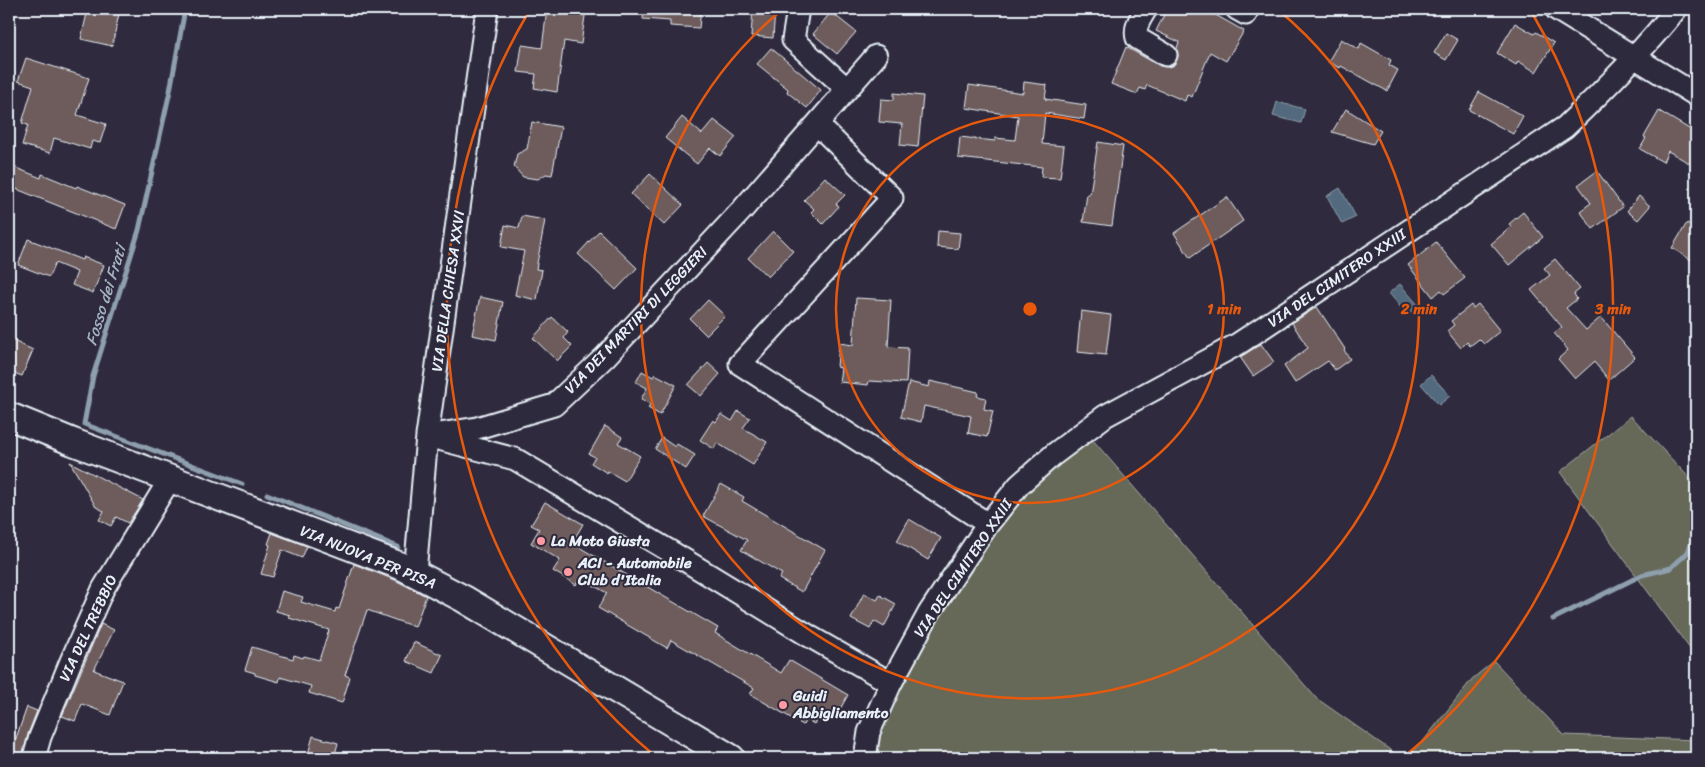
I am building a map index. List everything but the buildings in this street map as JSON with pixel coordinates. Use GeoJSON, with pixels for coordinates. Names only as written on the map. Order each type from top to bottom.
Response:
{"type":"FeatureCollection","features":[{"type":"Feature","properties":{"kind":"main road","name":"VIA NUOVA PER PISA"},"geometry":{"type":"LineString","coordinates":[[9,416],[72,442],[401,566],[464,598],[731,758]]}},
{"type":"Feature","properties":{"kind":"street","name":"VIA DELLA CHIESA XXVI"},"geometry":{"type":"LineString","coordinates":[[414,573],[427,436],[488,9]]}},
{"type":"Feature","properties":{"kind":"street"},"geometry":{"type":"LineString","coordinates":[[798,9],[793,40],[848,89]]}},
{"type":"Feature","properties":{"kind":"street"},"geometry":{"type":"LineString","coordinates":[[1146,9],[1137,25],[1135,32],[1137,38],[1166,55]]}},
{"type":"Feature","properties":{"kind":"street"},"geometry":{"type":"LineString","coordinates":[[1556,9],[1696,95]]}},
{"type":"Feature","properties":{"kind":"street","name":"VIA DEL CIMITERO XXIII"},"geometry":{"type":"LineString","coordinates":[[865,758],[869,732],[891,683],[930,613],[988,524],[1018,485],[1053,455],[1105,416],[1238,344],[1565,127],[1602,92],[1676,9]]}},
{"type":"Feature","properties":{"kind":"street","name":"VIA DEI MARTIRI DI LEGGIERI"},"geometry":{"type":"LineString","coordinates":[[427,436],[477,428],[554,405],[605,357],[742,210],[876,56]]}},
{"type":"Feature","properties":{"kind":"street"},"geometry":{"type":"LineString","coordinates":[[817,124],[892,198],[740,364],[988,524]]}},
{"type":"Feature","properties":{"kind":"street"},"geometry":{"type":"LineString","coordinates":[[427,436],[515,459],[809,636],[891,683]]}},
{"type":"Feature","properties":{"kind":"street","name":"VIA DEL TREBBIO"},"geometry":{"type":"LineString","coordinates":[[34,758],[40,737],[67,669],[103,588],[170,479]]}},
{"type":"Feature","properties":{"kind":"green space"},"geometry":{"type":"Polygon","coordinates":[[[1631,416],[1696,485],[1696,657],[1560,472],[1631,416]]]}},
{"type":"Feature","properties":{"kind":"green space"},"geometry":{"type":"Polygon","coordinates":[[[1080,425],[1316,698],[1396,754],[1409,755],[1425,739],[1472,679],[1494,661],[1564,735],[1696,740],[1696,758],[874,758],[875,740],[973,528],[1017,471],[1080,425]]]}},
{"type":"Feature","properties":{"kind":"water"},"geometry":{"type":"Polygon","coordinates":[[[1277,102],[1305,109],[1301,123],[1273,116],[1277,102]]]}},
{"type":"Feature","properties":{"kind":"water"},"geometry":{"type":"Polygon","coordinates":[[[1340,188],[1356,217],[1342,224],[1327,196],[1340,188]]]}},
{"type":"Feature","properties":{"kind":"water"},"geometry":{"type":"Polygon","coordinates":[[[1400,284],[1419,306],[1407,315],[1389,293],[1400,284]]]}},
{"type":"Feature","properties":{"kind":"water"},"geometry":{"type":"Polygon","coordinates":[[[1431,375],[1450,396],[1439,405],[1421,384],[1431,375]]]}},
{"type":"Feature","properties":{"kind":"waterway","name":"Fosso dei Frati"},"geometry":{"type":"LineString","coordinates":[[185,9],[170,91],[139,230],[93,376],[84,424],[242,484]]}},
{"type":"Feature","properties":{"kind":"waterway","name":"Fosso dei Frati"},"geometry":{"type":"LineString","coordinates":[[267,494],[398,547]]}},
{"type":"Feature","properties":{"kind":"waterway"},"geometry":{"type":"LineString","coordinates":[[1553,619],[1642,575],[1671,568],[1688,552],[1696,529]]}},
{"type":"Feature","properties":{"kind":"place","name":"La Moto Giusta"},"geometry":{"type":"Point","coordinates":[541,541]}},
{"type":"Feature","properties":{"kind":"place","name":"ACI - Automobile Club d'Italia"},"geometry":{"type":"Point","coordinates":[568,572]}},
{"type":"Feature","properties":{"kind":"place","name":"Guidi Abbigliamento"},"geometry":{"type":"Point","coordinates":[783,705]}}]}
